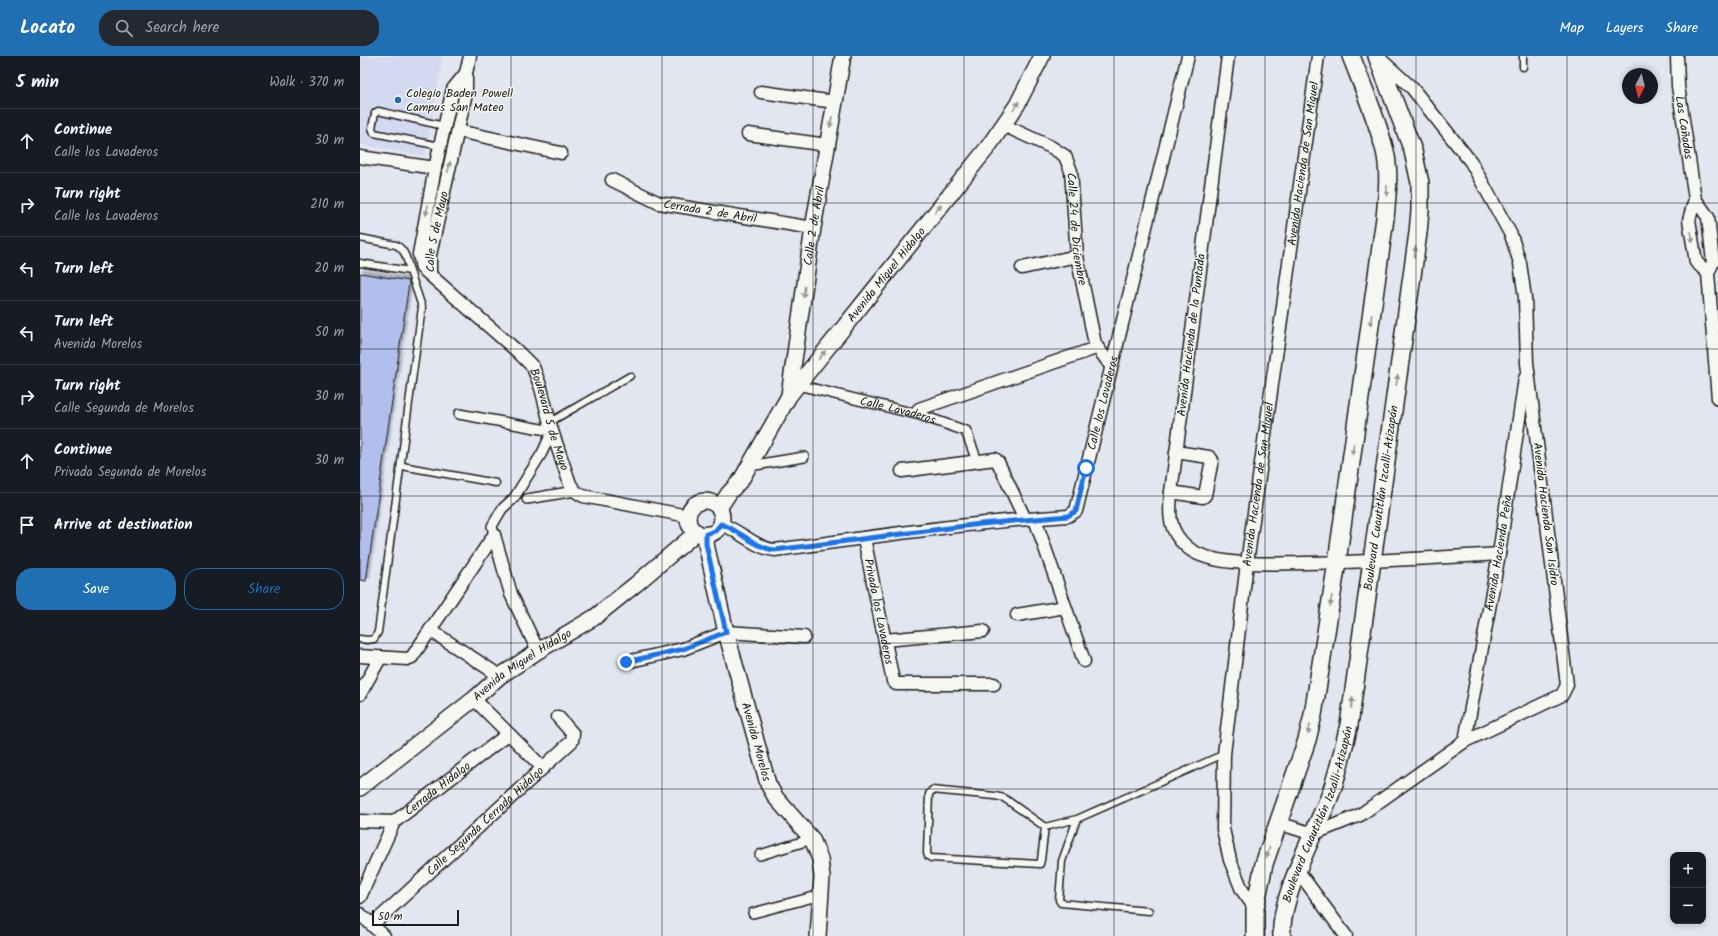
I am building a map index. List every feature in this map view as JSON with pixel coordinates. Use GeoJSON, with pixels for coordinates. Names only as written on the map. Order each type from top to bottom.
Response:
{"type":"FeatureCollection","features":[{"type":"Feature","properties":{"kind":"main road"},"geometry":{"type":"LineString","coordinates":[[1351,56],[1368,97],[1386,152]]}},
{"type":"Feature","properties":{"kind":"main road"},"geometry":{"type":"LineString","coordinates":[[1357,56],[1382,110],[1413,151]]}},
{"type":"Feature","properties":{"kind":"main road"},"geometry":{"type":"LineString","coordinates":[[1255,936],[1255,908],[1264,864],[1306,740],[1313,714],[1337,562],[1385,218],[1387,190],[1386,152],[1382,110],[1365,56]]}},
{"type":"Feature","properties":{"kind":"main road","name":"Boulevard Cuautitlán Izcalli-Atizapán"},"geometry":{"type":"LineString","coordinates":[[1282,936],[1286,904],[1313,834],[1330,797],[1349,725],[1420,210],[1420,183],[1413,151],[1377,56]]}},
{"type":"Feature","properties":{"kind":"street","name":"Calle 5 de Mayo"},"geometry":{"type":"LineString","coordinates":[[430,274],[430,255],[466,93],[466,73],[470,56]]}},
{"type":"Feature","properties":{"kind":"street","name":"Calle 2 de Abril"},"geometry":{"type":"LineString","coordinates":[[796,382],[813,228],[843,56]]}},
{"type":"Feature","properties":{"kind":"street","name":"Calle los Lavaderos"},"geometry":{"type":"LineString","coordinates":[[721,524],[732,527],[770,550],[1030,519],[1068,516],[1076,511],[1111,366],[1155,196],[1188,56]]}},
{"type":"Feature","properties":{"kind":"street","name":"Avenida Hacienda de la Puntada"},"geometry":{"type":"LineString","coordinates":[[1228,56],[1171,492],[1169,514],[1171,524],[1178,538],[1188,548],[1199,555],[1247,563],[1372,562],[1499,554]]}},
{"type":"Feature","properties":{"kind":"street","name":"Avenida Hacienda de San Miguel"},"geometry":{"type":"LineString","coordinates":[[1255,908],[1242,890],[1230,860],[1223,829],[1224,754],[1247,563],[1318,56]]}},
{"type":"Feature","properties":{"kind":"street","name":"Avenida Hacienda San Isidro"},"geometry":{"type":"LineString","coordinates":[[1313,834],[1360,815],[1465,741],[1562,695],[1567,685],[1527,363],[1525,298],[1520,263],[1511,235],[1471,162],[1412,88],[1377,56]]}},
{"type":"Feature","properties":{"kind":"street","name":"Las Cañadas"},"geometry":{"type":"LineString","coordinates":[[1677,56],[1678,86],[1695,199],[1689,220],[1696,262],[1708,273]]}},
{"type":"Feature","properties":{"kind":"street","name":"Avenida Miguel Hidalgo"},"geometry":{"type":"LineString","coordinates":[[716,505],[741,480],[796,382],[988,147],[1004,125],[1017,106],[1038,57]]}},
{"type":"Feature","properties":{"kind":"street","name":"Calle 5 de Mayo"},"geometry":{"type":"LineString","coordinates":[[430,274],[422,268],[419,254],[452,89],[466,73]]}},
{"type":"Feature","properties":{"kind":"street"},"geometry":{"type":"LineString","coordinates":[[761,92],[835,102]]}},
{"type":"Feature","properties":{"kind":"street","name":"Calle 24 de Diciembre"},"geometry":{"type":"LineString","coordinates":[[1004,125],[1051,147],[1065,156],[1071,171],[1077,256],[1096,348],[1111,366]]}},
{"type":"Feature","properties":{"kind":"street"},"geometry":{"type":"LineString","coordinates":[[458,131],[561,153]]}},
{"type":"Feature","properties":{"kind":"street"},"geometry":{"type":"LineString","coordinates":[[748,134],[827,145]]}},
{"type":"Feature","properties":{"kind":"street"},"geometry":{"type":"LineString","coordinates":[[360,157],[435,168]]}},
{"type":"Feature","properties":{"kind":"street","name":"Cerrada 2 de Abril"},"geometry":{"type":"LineString","coordinates":[[612,180],[658,203],[813,228]]}},
{"type":"Feature","properties":{"kind":"street"},"geometry":{"type":"LineString","coordinates":[[431,191],[443,194]]}},
{"type":"Feature","properties":{"kind":"street","name":"Las Cañadas"},"geometry":{"type":"LineString","coordinates":[[1695,199],[1708,217],[1713,262],[1708,273],[1718,395]]}},
{"type":"Feature","properties":{"kind":"street"},"geometry":{"type":"LineString","coordinates":[[1022,268],[1077,256]]}},
{"type":"Feature","properties":{"kind":"street","name":"Boulevard 5 de Mayo"},"geometry":{"type":"LineString","coordinates":[[430,274],[517,351],[533,368],[541,388],[551,426],[570,484],[575,491]]}},
{"type":"Feature","properties":{"kind":"street"},"geometry":{"type":"LineString","coordinates":[[919,409],[1096,348]]}},
{"type":"Feature","properties":{"kind":"street","name":"Avenida Hacienda Peña"},"geometry":{"type":"LineString","coordinates":[[1465,741],[1499,554],[1527,363]]}},
{"type":"Feature","properties":{"kind":"street","name":"Calle Lavaderos"},"geometry":{"type":"LineString","coordinates":[[796,382],[920,415],[966,431],[977,460]]}},
{"type":"Feature","properties":{"kind":"street"},"geometry":{"type":"LineString","coordinates":[[459,414],[551,426],[542,453],[514,498],[502,509],[492,526],[511,594],[538,651]]}},
{"type":"Feature","properties":{"kind":"street"},"geometry":{"type":"LineString","coordinates":[[1171,492],[1203,497],[1205,495],[1212,460],[1209,457],[1176,452]]}},
{"type":"Feature","properties":{"kind":"street"},"geometry":{"type":"LineString","coordinates":[[749,466],[804,457]]}},
{"type":"Feature","properties":{"kind":"street"},"geometry":{"type":"LineString","coordinates":[[902,471],[977,460],[995,459],[998,462],[1030,519],[1084,661]]}},
{"type":"Feature","properties":{"kind":"street"},"geometry":{"type":"LineString","coordinates":[[527,499],[575,491],[583,496],[696,528],[715,531],[721,524],[722,518],[716,505],[704,501],[695,504],[689,511],[696,528]]}},
{"type":"Feature","properties":{"kind":"street","name":"Avenida Miguel Hidalgo"},"geometry":{"type":"LineString","coordinates":[[360,788],[474,699],[500,676],[595,617],[684,542],[696,528]]}},
{"type":"Feature","properties":{"kind":"street","name":"Avenida Morelos"},"geometry":{"type":"LineString","coordinates":[[696,528],[706,544],[726,632],[768,784],[776,798],[812,839],[820,858],[822,877],[818,936]]}},
{"type":"Feature","properties":{"kind":"street"},"geometry":{"type":"LineString","coordinates":[[360,656],[410,659],[494,535]]}},
{"type":"Feature","properties":{"kind":"street","name":"Privada los Lavaderos"},"geometry":{"type":"LineString","coordinates":[[864,538],[885,640],[894,681],[896,684],[994,684]]}},
{"type":"Feature","properties":{"kind":"street"},"geometry":{"type":"LineString","coordinates":[[1016,615],[1065,608]]}},
{"type":"Feature","properties":{"kind":"street"},"geometry":{"type":"LineString","coordinates":[[430,630],[500,676]]}},
{"type":"Feature","properties":{"kind":"street"},"geometry":{"type":"LineString","coordinates":[[885,640],[983,630]]}},
{"type":"Feature","properties":{"kind":"street"},"geometry":{"type":"LineString","coordinates":[[626,662],[683,649],[726,632],[804,637]]}},
{"type":"Feature","properties":{"kind":"street"},"geometry":{"type":"LineString","coordinates":[[360,694],[380,658]]}},
{"type":"Feature","properties":{"kind":"street","name":"Calle Segunda Cerrada Hidalgo"},"geometry":{"type":"LineString","coordinates":[[372,924],[543,768],[474,699]]}},
{"type":"Feature","properties":{"kind":"street"},"geometry":{"type":"LineString","coordinates":[[543,768],[572,741],[574,737],[558,717]]}},
{"type":"Feature","properties":{"kind":"street","name":"Cerrada Hidalgo"},"geometry":{"type":"LineString","coordinates":[[360,821],[394,822],[508,734]]}},
{"type":"Feature","properties":{"kind":"street"},"geometry":{"type":"LineString","coordinates":[[360,897],[394,822]]}},
{"type":"Feature","properties":{"kind":"street"},"geometry":{"type":"LineString","coordinates":[[1278,823],[1313,834]]}},
{"type":"Feature","properties":{"kind":"street"},"geometry":{"type":"LineString","coordinates":[[760,855],[812,839]]}},
{"type":"Feature","properties":{"kind":"street"},"geometry":{"type":"LineString","coordinates":[[1298,871],[1346,936]]}},
{"type":"Feature","properties":{"kind":"street"},"geometry":{"type":"LineString","coordinates":[[753,913],[821,895]]}},
{"type":"Feature","properties":{"kind":"street"},"geometry":{"type":"LineString","coordinates":[[360,914],[384,936]]}},
{"type":"Feature","properties":{"kind":"lane"},"geometry":{"type":"LineString","coordinates":[[1523,56],[1523,67]]}},
{"type":"Feature","properties":{"kind":"lane"},"geometry":{"type":"LineString","coordinates":[[440,146],[374,133],[372,128],[375,113],[378,111],[444,126]]}},
{"type":"Feature","properties":{"kind":"lane"},"geometry":{"type":"LineString","coordinates":[[360,238],[396,245],[401,248],[405,253],[422,307],[402,466],[378,632],[374,639],[360,639]]}},
{"type":"Feature","properties":{"kind":"lane"},"geometry":{"type":"LineString","coordinates":[[360,263],[410,271]]}},
{"type":"Feature","properties":{"kind":"lane"},"geometry":{"type":"LineString","coordinates":[[551,426],[630,376]]}},
{"type":"Feature","properties":{"kind":"lane"},"geometry":{"type":"LineString","coordinates":[[402,466],[496,483]]}},
{"type":"Feature","properties":{"kind":"lane"},"geometry":{"type":"LineString","coordinates":[[1045,827],[1042,860],[1040,864],[928,856],[927,853],[929,794],[932,790],[1004,798],[1045,827],[1077,819],[1224,754]]}},
{"type":"Feature","properties":{"kind":"lane"},"geometry":{"type":"LineString","coordinates":[[1077,819],[1062,861],[1059,900],[1061,903],[1149,911]]}},
{"type":"Feature","properties":{"kind":"shaded area","name":"Colegio Baden Powell Campus San Mateo"},"geometry":{"type":"Polygon","coordinates":[[[360,56],[443,56],[425,156],[360,144],[360,56]]]}},
{"type":"Feature","properties":{"kind":"building"},"geometry":{"type":"Polygon","coordinates":[[[360,273],[409,281],[366,581],[360,580],[360,273]]]}},
{"type":"Feature","properties":{"kind":"place","name":"Colegio Baden Powell Campus San Mateo"},"geometry":{"type":"Point","coordinates":[398,100]}},
{"type":"Feature","properties":{"kind":"route"},"geometry":{"type":"LineString","coordinates":[[626,662],[683,649],[726,632],[706,544],[706,534],[715,531],[721,524],[732,527],[765,548],[775,550],[981,524],[1068,516],[1073,515],[1076,511],[1086,468]]}}]}
